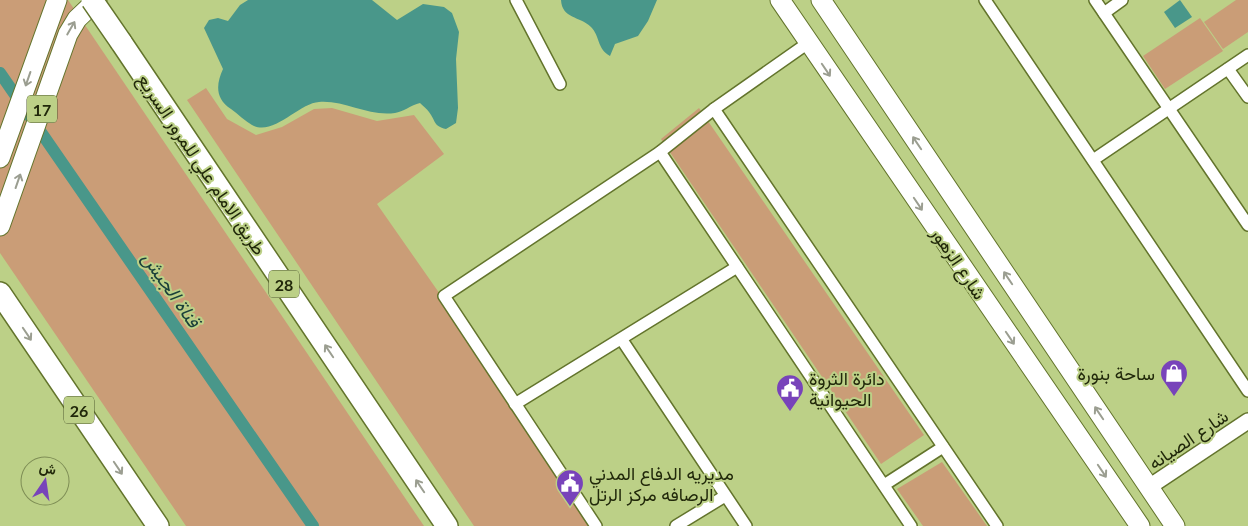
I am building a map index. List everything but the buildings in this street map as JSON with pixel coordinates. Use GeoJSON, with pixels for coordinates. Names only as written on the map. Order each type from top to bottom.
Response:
{"type":"FeatureCollection","features":[{"type":"Feature","properties":{"kind":"highway","name":"طريق الامام علي للمرور السريع"},"geometry":{"type":"LineString","coordinates":[[92,0],[447,526]]}},
{"type":"Feature","properties":{"kind":"highway","name":"26"},"geometry":{"type":"LineString","coordinates":[[0,293],[158,526]]}},
{"type":"Feature","properties":{"kind":"main road","name":"17"},"geometry":{"type":"LineString","coordinates":[[0,158],[57,0]]}},
{"type":"Feature","properties":{"kind":"main road","name":"17"},"geometry":{"type":"LineString","coordinates":[[0,226],[68,34],[77,19],[97,0]]}},
{"type":"Feature","properties":{"kind":"main road","name":"شارع الزهور"},"geometry":{"type":"LineString","coordinates":[[780,0],[1140,526]]}},
{"type":"Feature","properties":{"kind":"main road","name":"شارع الزهور"},"geometry":{"type":"LineString","coordinates":[[821,0],[1175,526]]}},
{"type":"Feature","properties":{"kind":"street"},"geometry":{"type":"LineString","coordinates":[[516,0],[560,84]]}},
{"type":"Feature","properties":{"kind":"street"},"geometry":{"type":"LineString","coordinates":[[985,0],[1248,391]]}},
{"type":"Feature","properties":{"kind":"street"},"geometry":{"type":"LineString","coordinates":[[1095,0],[1248,224]]}},
{"type":"Feature","properties":{"kind":"street"},"geometry":{"type":"LineString","coordinates":[[1104,13],[1122,0]]}},
{"type":"Feature","properties":{"kind":"street"},"geometry":{"type":"LineString","coordinates":[[596,526],[444,296],[660,152],[714,109],[808,43]]}},
{"type":"Feature","properties":{"kind":"street"},"geometry":{"type":"LineString","coordinates":[[1092,160],[1248,55]]}},
{"type":"Feature","properties":{"kind":"street"},"geometry":{"type":"LineString","coordinates":[[1228,69],[1248,97]]}},
{"type":"Feature","properties":{"kind":"street"},"geometry":{"type":"LineString","coordinates":[[714,109],[997,526]]}},
{"type":"Feature","properties":{"kind":"street"},"geometry":{"type":"LineString","coordinates":[[660,152],[912,526]]}},
{"type":"Feature","properties":{"kind":"street"},"geometry":{"type":"LineString","coordinates":[[515,404],[622,340],[737,267]]}},
{"type":"Feature","properties":{"kind":"street"},"geometry":{"type":"LineString","coordinates":[[622,340],[746,526]]}},
{"type":"Feature","properties":{"kind":"street","name":"شارع الصيانه"},"geometry":{"type":"LineString","coordinates":[[1149,487],[1248,421]]}},
{"type":"Feature","properties":{"kind":"street"},"geometry":{"type":"LineString","coordinates":[[884,485],[943,447]]}},
{"type":"Feature","properties":{"kind":"street"},"geometry":{"type":"LineString","coordinates":[[676,526],[725,496]]}},
{"type":"Feature","properties":{"kind":"shaded area"},"geometry":{"type":"Polygon","coordinates":[[[0,0],[68,0],[424,526],[186,526],[0,253],[0,0]]]}},
{"type":"Feature","properties":{"kind":"shaded area"},"geometry":{"type":"Polygon","coordinates":[[[1236,0],[1248,0],[1248,32],[1223,49],[1204,22],[1236,0]]]}},
{"type":"Feature","properties":{"kind":"shaded area"},"geometry":{"type":"Polygon","coordinates":[[[1200,18],[1223,51],[1165,89],[1143,56],[1200,18]]]}},
{"type":"Feature","properties":{"kind":"shaded area"},"geometry":{"type":"Polygon","coordinates":[[[206,88],[227,119],[256,135],[282,127],[314,109],[332,108],[377,121],[414,115],[444,154],[377,204],[602,526],[474,526],[187,100],[206,88]]]}},
{"type":"Feature","properties":{"kind":"shaded area"},"geometry":{"type":"Polygon","coordinates":[[[699,108],[924,435],[881,464],[661,139],[699,108]]]}},
{"type":"Feature","properties":{"kind":"shaded area"},"geometry":{"type":"Polygon","coordinates":[[[942,462],[987,526],[923,526],[897,489],[942,462]]]}},
{"type":"Feature","properties":{"kind":"water"},"geometry":{"type":"Polygon","coordinates":[[[248,0],[372,0],[397,20],[423,4],[444,7],[452,13],[459,32],[456,59],[458,108],[456,123],[446,129],[439,126],[420,103],[398,112],[385,114],[338,103],[319,102],[303,108],[269,127],[252,125],[222,101],[218,86],[223,69],[204,28],[209,20],[218,18],[228,21],[240,5],[248,0]]]}},
{"type":"Feature","properties":{"kind":"water"},"geometry":{"type":"Polygon","coordinates":[[[561,0],[657,0],[648,21],[638,36],[615,44],[610,56],[603,50],[591,27],[587,23],[568,14],[562,6],[561,0]]]}},
{"type":"Feature","properties":{"kind":"water"},"geometry":{"type":"Polygon","coordinates":[[[1180,0],[1192,17],[1175,28],[1164,12],[1180,0]]]}},
{"type":"Feature","properties":{"kind":"waterway","name":"قناة الجيش"},"geometry":{"type":"LineString","coordinates":[[0,73],[313,526]]}},
{"type":"Feature","properties":{"kind":"place","name":"ساحة بنورة"},"geometry":{"type":"Point","coordinates":[1174,397]}},
{"type":"Feature","properties":{"kind":"place","name":"دائرة الثروة الحيوانية"},"geometry":{"type":"Point","coordinates":[790,412]}},
{"type":"Feature","properties":{"kind":"place","name":"مديريه الدفاع المدني الرصافه مركز الرتل"},"geometry":{"type":"Point","coordinates":[570,507]}}]}
